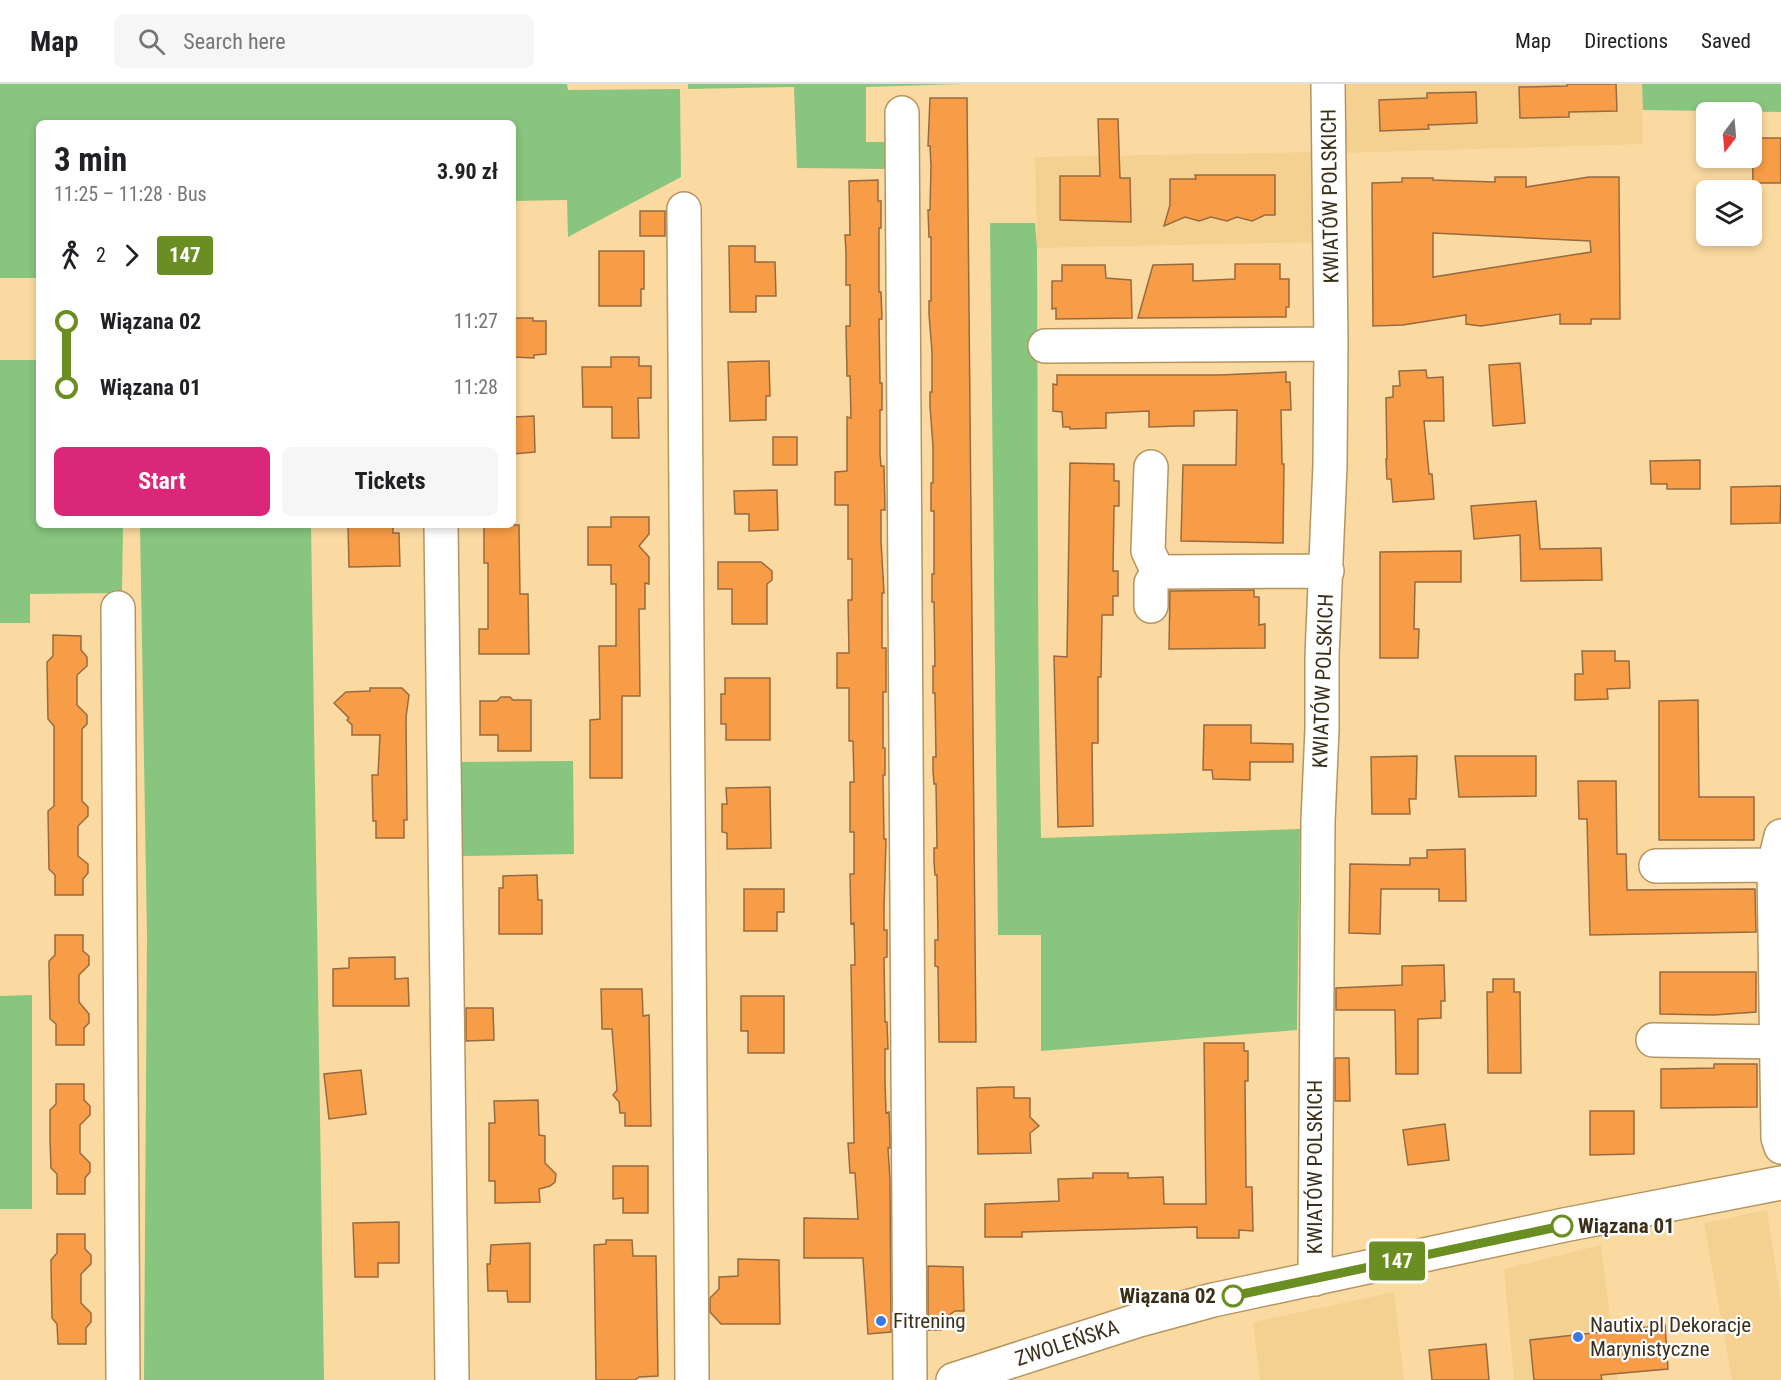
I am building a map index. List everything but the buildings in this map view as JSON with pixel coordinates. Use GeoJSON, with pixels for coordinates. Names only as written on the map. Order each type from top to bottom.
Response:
{"type":"FeatureCollection","features":[{"type":"Feature","properties":{"kind":"street","name":"KWIATÓW POLSKICH"},"geometry":{"type":"LineString","coordinates":[[1315,1279],[1318,821],[1322,656],[1327,572],[1331,344],[1328,84]]}},
{"type":"Feature","properties":{"kind":"street"},"geometry":{"type":"LineString","coordinates":[[902,113],[910,1380]]}},
{"type":"Feature","properties":{"kind":"street"},"geometry":{"type":"LineString","coordinates":[[684,209],[692,1380]]}},
{"type":"Feature","properties":{"kind":"street"},"geometry":{"type":"LineString","coordinates":[[1045,346],[1331,344]]}},
{"type":"Feature","properties":{"kind":"street"},"geometry":{"type":"LineString","coordinates":[[1151,466],[1148,551],[1158,572]]}},
{"type":"Feature","properties":{"kind":"street"},"geometry":{"type":"LineString","coordinates":[[441,528],[452,1380]]}},
{"type":"Feature","properties":{"kind":"street"},"geometry":{"type":"LineString","coordinates":[[1158,572],[1327,572]]}},
{"type":"Feature","properties":{"kind":"street"},"geometry":{"type":"LineString","coordinates":[[1151,606],[1151,583],[1158,572]]}},
{"type":"Feature","properties":{"kind":"street"},"geometry":{"type":"LineString","coordinates":[[118,608],[123,1380]]}},
{"type":"Feature","properties":{"kind":"street"},"geometry":{"type":"LineString","coordinates":[[1656,866],[1778,856],[1778,1138],[1781,1147]]}},
{"type":"Feature","properties":{"kind":"street"},"geometry":{"type":"LineString","coordinates":[[1653,1040],[1779,1042]]}},
{"type":"Feature","properties":{"kind":"street","name":"ZWOLEŃSKA"},"geometry":{"type":"LineString","coordinates":[[953,1380],[1139,1320],[1213,1300],[1564,1225],[1781,1183]]}},
{"type":"Feature","properties":{"kind":"shaded area"},"geometry":{"type":"Polygon","coordinates":[[[1342,84],[1642,84],[1643,144],[1345,153],[1342,84]]]}},
{"type":"Feature","properties":{"kind":"shaded area"},"geometry":{"type":"Polygon","coordinates":[[[1317,152],[1318,242],[1037,248],[1035,157],[1317,152]]]}},
{"type":"Feature","properties":{"kind":"shaded area"},"geometry":{"type":"Polygon","coordinates":[[[1767,1210],[1781,1302],[1781,1380],[1732,1380],[1704,1223],[1767,1210]]]}},
{"type":"Feature","properties":{"kind":"shaded area"},"geometry":{"type":"Polygon","coordinates":[[[1601,1245],[1618,1380],[1514,1380],[1504,1269],[1601,1245]]]}},
{"type":"Feature","properties":{"kind":"shaded area"},"geometry":{"type":"Polygon","coordinates":[[[1394,1292],[1404,1380],[1260,1380],[1253,1322],[1394,1292]]]}},
{"type":"Feature","properties":{"kind":"green space"},"geometry":{"type":"Polygon","coordinates":[[[0,84],[567,84],[568,90],[680,89],[681,177],[568,237],[567,200],[516,201],[516,120],[36,120],[36,278],[0,278],[0,84]]]}},
{"type":"Feature","properties":{"kind":"green space"},"geometry":{"type":"Polygon","coordinates":[[[688,84],[961,84],[866,87],[866,142],[890,142],[890,169],[797,168],[794,87],[688,89],[688,84]]]}},
{"type":"Feature","properties":{"kind":"green space"},"geometry":{"type":"Polygon","coordinates":[[[1642,84],[1781,84],[1781,112],[1762,112],[1762,102],[1696,102],[1696,111],[1643,110],[1642,84]]]}},
{"type":"Feature","properties":{"kind":"green space"},"geometry":{"type":"Polygon","coordinates":[[[990,223],[1035,223],[1041,838],[1300,829],[1297,1030],[1041,1051],[1041,935],[998,935],[990,223]]]}},
{"type":"Feature","properties":{"kind":"green space"},"geometry":{"type":"Polygon","coordinates":[[[0,360],[36,360],[36,528],[123,528],[122,593],[30,594],[30,623],[0,623],[0,360]]]}},
{"type":"Feature","properties":{"kind":"green space"},"geometry":{"type":"Polygon","coordinates":[[[140,528],[311,528],[324,1380],[144,1380],[147,936],[140,528]]]}},
{"type":"Feature","properties":{"kind":"green space"},"geometry":{"type":"Polygon","coordinates":[[[573,761],[574,854],[462,856],[461,762],[573,761]]]}},
{"type":"Feature","properties":{"kind":"green space"},"geometry":{"type":"Polygon","coordinates":[[[32,995],[32,1209],[0,1209],[0,996],[32,995]]]}},
{"type":"Feature","properties":{"kind":"bus line","name":"147"},"geometry":{"type":"LineString","coordinates":[[1233,1296],[1562,1226]]}},
{"type":"Feature","properties":{"kind":"place","name":"Wiązana 01"},"geometry":{"type":"Point","coordinates":[1562,1226]}},
{"type":"Feature","properties":{"kind":"place","name":"Wiązana 02"},"geometry":{"type":"Point","coordinates":[1233,1296]}},
{"type":"Feature","properties":{"kind":"place","name":"Fitrening"},"geometry":{"type":"Point","coordinates":[881,1321]}},
{"type":"Feature","properties":{"kind":"place","name":"Nautix.pl Dekoracje Marynistyczne"},"geometry":{"type":"Point","coordinates":[1578,1337]}}]}
